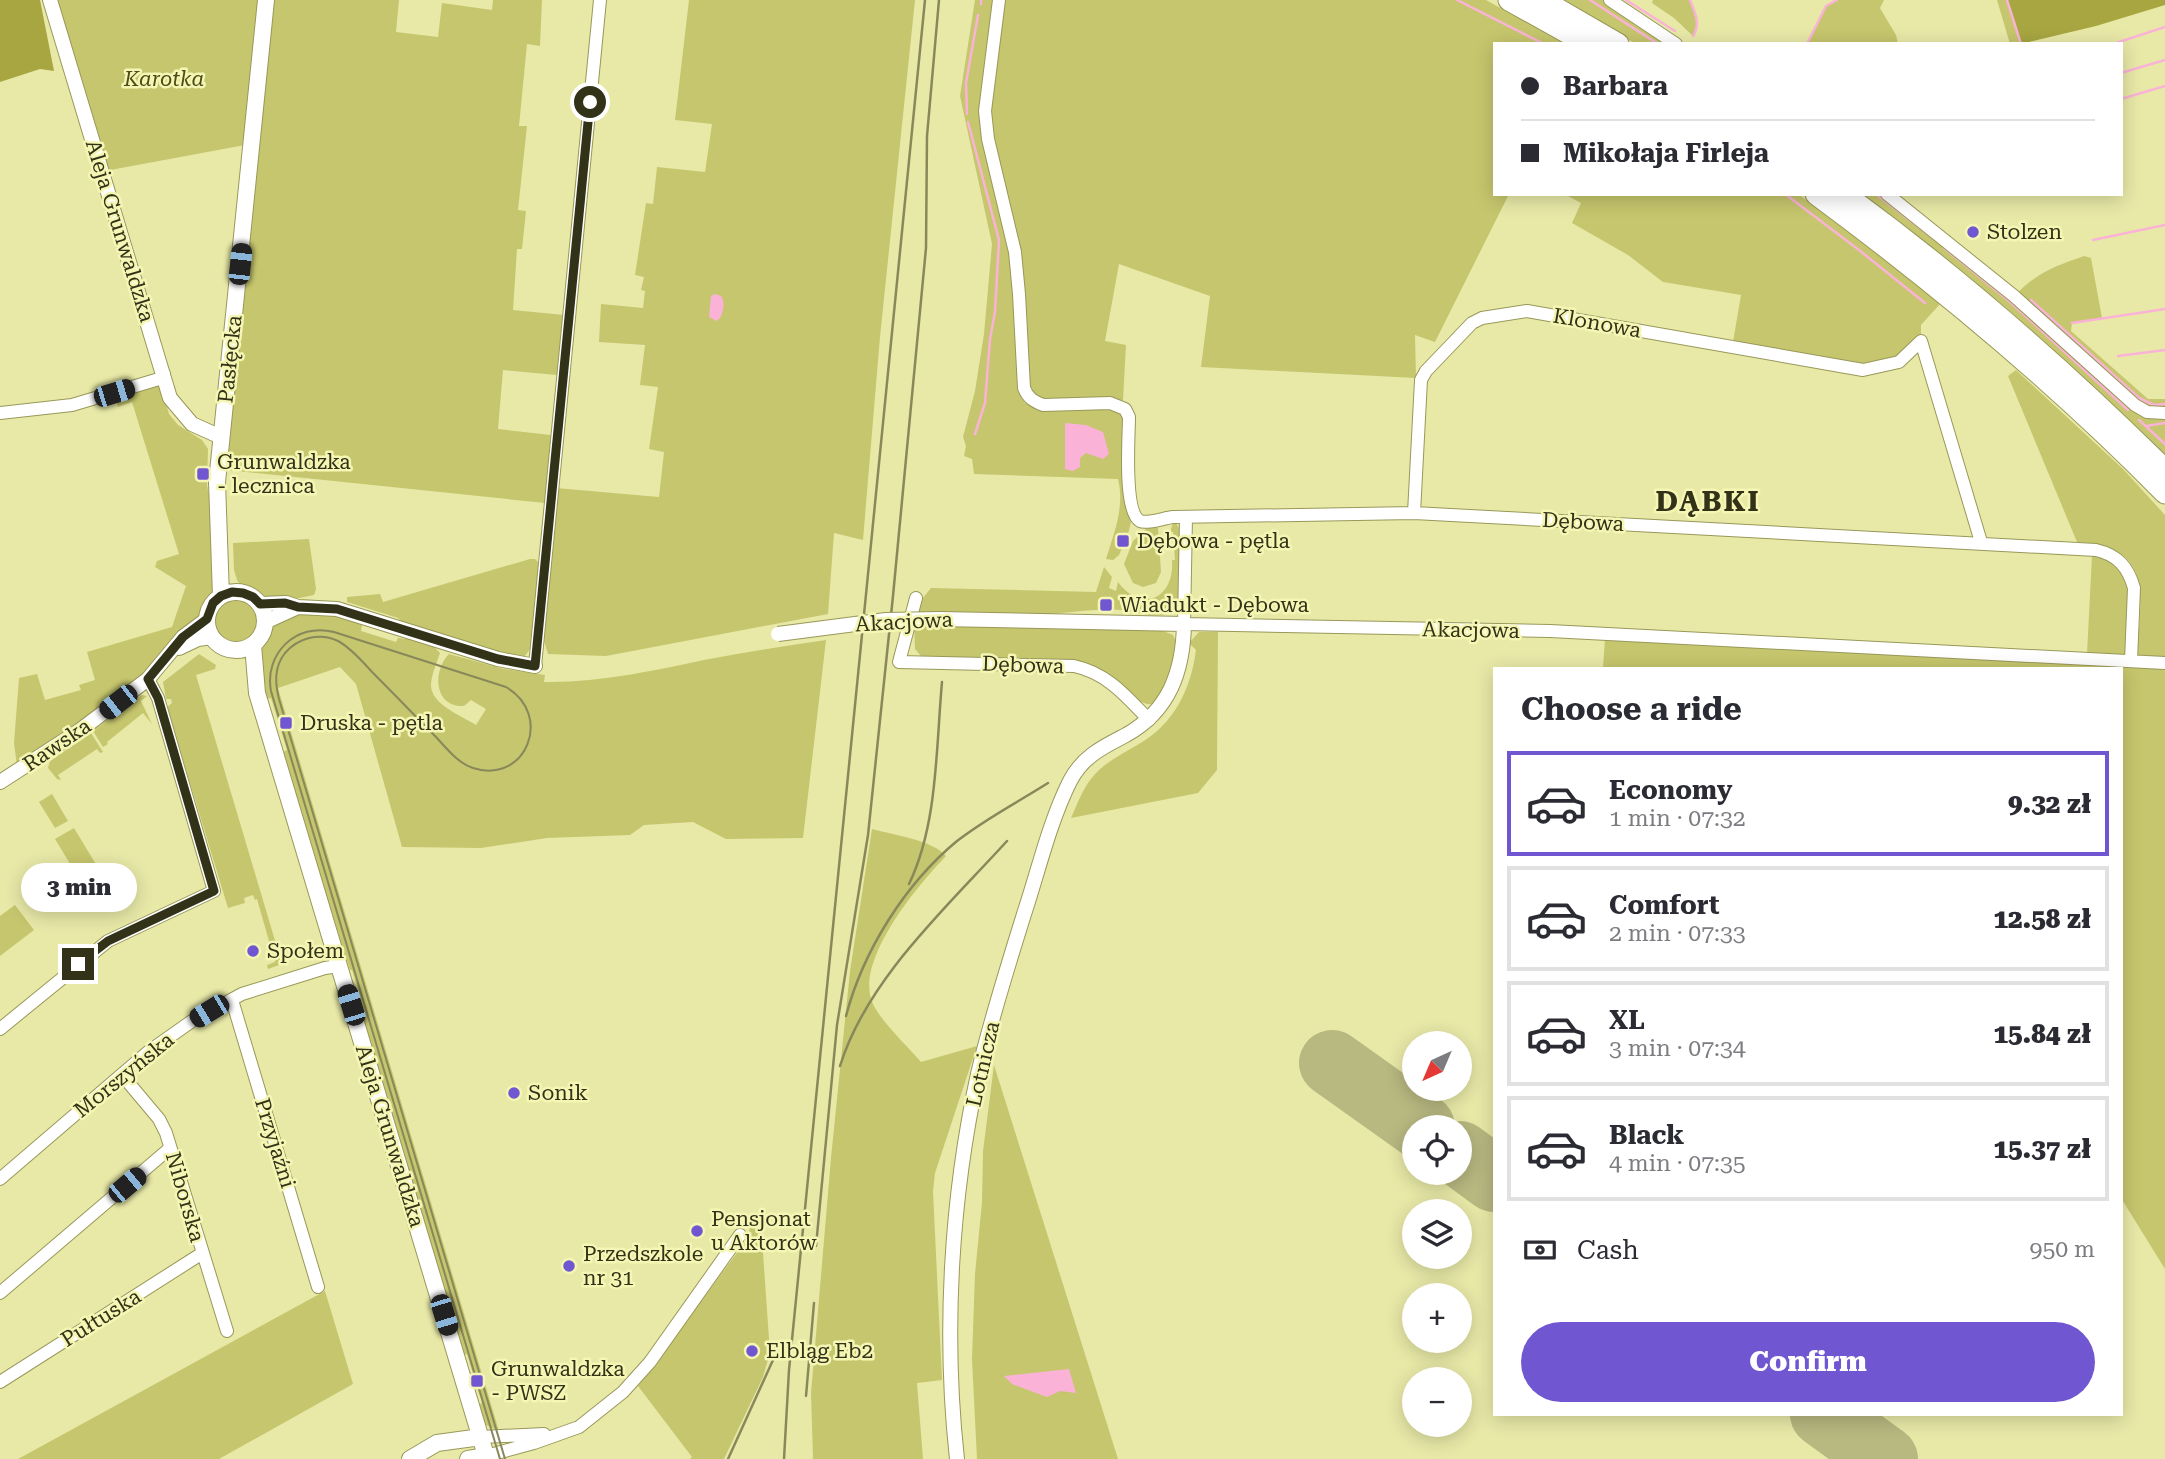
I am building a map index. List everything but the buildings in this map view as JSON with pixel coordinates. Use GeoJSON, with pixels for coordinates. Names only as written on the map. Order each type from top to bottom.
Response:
{"type":"FeatureCollection","features":[{"type":"Feature","properties":{"kind":"highway"},"geometry":{"type":"LineString","coordinates":[[1509,0],[1583,42]]}},
{"type":"Feature","properties":{"kind":"highway"},"geometry":{"type":"LineString","coordinates":[[1542,0],[1615,42]]}},
{"type":"Feature","properties":{"kind":"highway"},"geometry":{"type":"LineString","coordinates":[[1819,196],[1904,260],[2002,341],[2102,431],[2165,493]]}},
{"type":"Feature","properties":{"kind":"highway"},"geometry":{"type":"LineString","coordinates":[[1847,196],[2004,321],[2165,470]]}},
{"type":"Feature","properties":{"kind":"main road","name":"Pasłęcka"},"geometry":{"type":"LineString","coordinates":[[221,596],[222,551],[217,501],[221,437],[266,0]]}},
{"type":"Feature","properties":{"kind":"main road","name":"Pasłęcka"},"geometry":{"type":"LineString","coordinates":[[222,551],[238,592]]}},
{"type":"Feature","properties":{"kind":"main road"},"geometry":{"type":"LineString","coordinates":[[238,592],[248,594],[260,604],[265,622],[263,633],[253,645],[234,650],[224,648],[212,637],[207,619],[213,603],[221,596],[238,592]]}},
{"type":"Feature","properties":{"kind":"main road","name":"Aleja Grunwaldzka"},"geometry":{"type":"LineString","coordinates":[[253,645],[257,693]]}},
{"type":"Feature","properties":{"kind":"main road","name":"Aleja Grunwaldzka"},"geometry":{"type":"LineString","coordinates":[[234,650],[257,693],[487,1457]]}},
{"type":"Feature","properties":{"kind":"main road"},"geometry":{"type":"LineString","coordinates":[[410,1459],[437,1443],[481,1437]]}},
{"type":"Feature","properties":{"kind":"main road"},"geometry":{"type":"LineString","coordinates":[[468,1459],[487,1457]]}},
{"type":"Feature","properties":{"kind":"street","name":"Aleja Grunwaldzka"},"geometry":{"type":"LineString","coordinates":[[50,0],[170,398],[192,424],[221,437]]}},
{"type":"Feature","properties":{"kind":"street"},"geometry":{"type":"LineString","coordinates":[[260,604],[285,603],[298,607],[337,609],[498,659],[535,666],[600,0]]}},
{"type":"Feature","properties":{"kind":"street","name":"Dębowa"},"geometry":{"type":"LineString","coordinates":[[999,0],[985,111],[988,139],[1015,253],[1020,294],[1024,387],[1027,396],[1043,405],[1110,403],[1125,409],[1129,417],[1129,494],[1134,515],[1144,522],[1186,517],[1414,513],[2096,550],[2110,553],[2120,561],[2127,569],[2134,588],[2132,661]]}},
{"type":"Feature","properties":{"kind":"street"},"geometry":{"type":"LineString","coordinates":[[1610,0],[1673,42]]}},
{"type":"Feature","properties":{"kind":"street"},"geometry":{"type":"LineString","coordinates":[[1889,196],[2014,296],[2134,405],[2147,412],[2165,413]]}},
{"type":"Feature","properties":{"kind":"street","name":"Klonowa"},"geometry":{"type":"LineString","coordinates":[[1414,513],[1421,380],[1426,371],[1472,323],[1482,318],[1527,311],[1863,370],[1899,362],[1921,341],[1981,542]]}},
{"type":"Feature","properties":{"kind":"street"},"geometry":{"type":"LineString","coordinates":[[0,413],[72,405],[159,379],[164,374]]}},
{"type":"Feature","properties":{"kind":"street"},"geometry":{"type":"LineString","coordinates":[[1149,720],[1164,703],[1176,680],[1183,652],[1186,517]]}},
{"type":"Feature","properties":{"kind":"street","name":"Dębowa"},"geometry":{"type":"LineString","coordinates":[[916,598],[899,662],[1074,666],[1088,669],[1115,685],[1149,720]]}},
{"type":"Feature","properties":{"kind":"street"},"geometry":{"type":"LineString","coordinates":[[265,622],[298,607]]}},
{"type":"Feature","properties":{"kind":"street","name":"Rawska"},"geometry":{"type":"LineString","coordinates":[[0,782],[79,731],[148,679],[183,637],[207,619]]}},
{"type":"Feature","properties":{"kind":"street","name":"Akacjowa"},"geometry":{"type":"LineString","coordinates":[[778,634],[886,620],[939,619],[1550,631],[2165,663]]}},
{"type":"Feature","properties":{"kind":"street","name":"Rawska"},"geometry":{"type":"LineString","coordinates":[[174,650],[198,639],[212,637]]}},
{"type":"Feature","properties":{"kind":"street"},"geometry":{"type":"LineString","coordinates":[[0,1029],[108,941],[214,891],[158,698],[148,679]]}},
{"type":"Feature","properties":{"kind":"street","name":"Lotnicza"},"geometry":{"type":"LineString","coordinates":[[957,1459],[951,1353],[957,1213],[974,1096],[991,1023],[1056,816],[1072,778],[1093,752],[1149,720]]}},
{"type":"Feature","properties":{"kind":"street","name":"Morszyńska"},"geometry":{"type":"LineString","coordinates":[[0,1179],[164,1040],[209,1011],[232,999],[339,965]]}},
{"type":"Feature","properties":{"kind":"street","name":"Przyjaźni"},"geometry":{"type":"LineString","coordinates":[[232,999],[318,1287]]}},
{"type":"Feature","properties":{"kind":"street","name":"Niborska"},"geometry":{"type":"LineString","coordinates":[[122,1075],[159,1119],[166,1133],[226,1331]]}},
{"type":"Feature","properties":{"kind":"street"},"geometry":{"type":"LineString","coordinates":[[0,1293],[169,1149]]}},
{"type":"Feature","properties":{"kind":"street"},"geometry":{"type":"LineString","coordinates":[[487,1457],[562,1433],[589,1420],[640,1376],[740,1235]]}},
{"type":"Feature","properties":{"kind":"street","name":"Pułtuska"},"geometry":{"type":"LineString","coordinates":[[0,1382],[201,1254]]}},
{"type":"Feature","properties":{"kind":"street"},"geometry":{"type":"LineString","coordinates":[[481,1437],[562,1433]]}},
{"type":"Feature","properties":{"kind":"green space","name":"Karotka"},"geometry":{"type":"Polygon","coordinates":[[[55,0],[260,0],[245,145],[105,171],[55,0]]]}},
{"type":"Feature","properties":{"kind":"green space"},"geometry":{"type":"Polygon","coordinates":[[[271,0],[399,0],[396,32],[438,37],[442,3],[492,10],[493,0],[542,0],[540,46],[527,44],[519,126],[527,126],[518,210],[526,211],[522,249],[517,249],[513,310],[564,315],[557,375],[503,370],[498,429],[551,435],[545,503],[227,470],[271,0]]]}},
{"type":"Feature","properties":{"kind":"green space"},"geometry":{"type":"Polygon","coordinates":[[[689,0],[915,0],[880,337],[863,540],[834,533],[828,614],[606,656],[548,654],[544,641],[556,488],[659,497],[664,452],[649,449],[658,387],[640,385],[645,345],[599,342],[601,304],[643,308],[645,291],[641,290],[644,277],[635,275],[646,203],[653,204],[657,167],[705,172],[712,124],[675,120],[689,0]]]}},
{"type":"Feature","properties":{"kind":"green space"},"geometry":{"type":"Polygon","coordinates":[[[975,0],[995,0],[980,115],[1011,254],[1020,393],[1025,403],[1035,409],[1113,409],[1123,416],[1127,500],[1131,522],[1119,555],[1113,560],[1106,559],[1119,510],[1118,479],[974,474],[972,459],[964,456],[966,446],[963,437],[975,391],[984,334],[992,244],[960,96],[975,0]]]}},
{"type":"Feature","properties":{"kind":"green space"},"geometry":{"type":"Polygon","coordinates":[[[1004,0],[1486,0],[1561,42],[1493,42],[1493,196],[1508,196],[1435,342],[1415,335],[1416,378],[1201,367],[1210,296],[1119,264],[1105,341],[1126,345],[1123,400],[1042,401],[1030,391],[991,114],[991,84],[1004,0]]]}},
{"type":"Feature","properties":{"kind":"green space"},"geometry":{"type":"Polygon","coordinates":[[[1562,0],[1610,0],[1673,42],[1633,42],[1562,0]]]}},
{"type":"Feature","properties":{"kind":"green space"},"geometry":{"type":"Polygon","coordinates":[[[1653,0],[1690,0],[1697,23],[1693,36],[1674,18],[1652,3],[1653,0]]]}},
{"type":"Feature","properties":{"kind":"green space"},"geometry":{"type":"Polygon","coordinates":[[[1838,0],[1884,0],[1880,8],[1898,42],[1808,42],[1826,6],[1838,0]]]}},
{"type":"Feature","properties":{"kind":"green space"},"geometry":{"type":"Polygon","coordinates":[[[1997,0],[2007,0],[2020,42],[2009,42],[1997,0]]]}},
{"type":"Feature","properties":{"kind":"green space"},"geometry":{"type":"Polygon","coordinates":[[[1568,196],[1801,196],[1883,257],[1940,304],[1921,325],[1921,341],[1897,357],[1862,365],[1733,342],[1741,295],[1663,282],[1628,255],[1572,223],[1581,203],[1568,196]]]}},
{"type":"Feature","properties":{"kind":"green space"},"geometry":{"type":"Polygon","coordinates":[[[1865,196],[1889,196],[2014,296],[2046,271],[2084,256],[2091,258],[2102,318],[2072,323],[2071,331],[2148,399],[2165,399],[2165,456],[2013,316],[1865,196]]]}},
{"type":"Feature","properties":{"kind":"green space"},"geometry":{"type":"Polygon","coordinates":[[[2016,370],[2123,469],[2165,515],[2165,658],[2137,657],[2140,596],[2138,579],[2131,565],[2120,553],[2102,546],[2077,542],[2008,376],[2016,370]]]}},
{"type":"Feature","properties":{"kind":"green space"},"geometry":{"type":"Polygon","coordinates":[[[159,379],[169,414],[178,425],[202,440],[208,449],[207,485],[215,595],[206,606],[203,616],[145,674],[92,716],[17,766],[14,743],[19,678],[37,674],[45,700],[81,690],[79,685],[95,680],[87,652],[172,627],[186,586],[155,567],[157,561],[179,554],[132,402],[118,407],[114,393],[159,379]]]}},
{"type":"Feature","properties":{"kind":"green space"},"geometry":{"type":"Polygon","coordinates":[[[1173,523],[1176,523],[1180,530],[1180,583],[1176,603],[1168,613],[1148,615],[1127,611],[1089,610],[1035,615],[917,614],[922,599],[931,588],[1096,592],[1104,567],[1112,577],[1109,588],[1116,591],[1118,582],[1127,592],[1137,597],[1155,597],[1163,592],[1172,573],[1172,560],[1175,560],[1173,532],[1170,532],[1173,523]]]}},
{"type":"Feature","properties":{"kind":"green space"},"geometry":{"type":"Polygon","coordinates":[[[1149,526],[1158,528],[1161,572],[1156,583],[1143,587],[1133,583],[1124,564],[1133,541],[1149,526]]]}},
{"type":"Feature","properties":{"kind":"green space"},"geometry":{"type":"Polygon","coordinates":[[[309,539],[316,589],[314,595],[285,601],[259,598],[242,587],[237,580],[233,543],[309,539]]]}},
{"type":"Feature","properties":{"kind":"green space"},"geometry":{"type":"Polygon","coordinates":[[[2092,555],[2116,563],[2129,583],[2127,656],[2087,654],[2092,555]]]}},
{"type":"Feature","properties":{"kind":"green space"},"geometry":{"type":"Polygon","coordinates":[[[535,559],[540,564],[532,646],[525,656],[501,652],[404,624],[398,618],[347,602],[347,597],[380,594],[383,602],[535,559]]]}},
{"type":"Feature","properties":{"kind":"green space"},"geometry":{"type":"Polygon","coordinates":[[[236,599],[245,600],[252,605],[257,612],[257,630],[252,637],[245,642],[236,643],[227,642],[220,637],[215,630],[214,621],[215,612],[220,605],[227,600],[236,599]]]}},
{"type":"Feature","properties":{"kind":"green space"},"geometry":{"type":"Polygon","coordinates":[[[306,613],[345,617],[362,625],[361,631],[396,642],[398,638],[432,645],[440,653],[431,686],[436,699],[476,725],[486,709],[471,700],[464,706],[454,705],[442,695],[438,678],[449,654],[504,669],[545,675],[544,682],[564,682],[625,676],[735,654],[826,640],[803,838],[726,839],[693,822],[644,825],[630,835],[547,838],[481,848],[402,847],[356,684],[340,667],[278,688],[499,1431],[484,1424],[478,1405],[482,1403],[467,1354],[463,1355],[359,1003],[361,999],[281,753],[287,750],[271,698],[265,699],[261,643],[274,625],[306,613]]]}},
{"type":"Feature","properties":{"kind":"green space"},"geometry":{"type":"Polygon","coordinates":[[[914,625],[1163,631],[1173,635],[1177,644],[1167,687],[1153,704],[1147,704],[1133,697],[1100,669],[921,656],[915,649],[914,625]]]}},
{"type":"Feature","properties":{"kind":"green space"},"geometry":{"type":"Polygon","coordinates":[[[1199,632],[1218,632],[1217,770],[1198,793],[1071,818],[1085,788],[1096,773],[1113,759],[1151,736],[1171,716],[1185,692],[1194,664],[1196,650],[1189,643],[1199,632]]]}},
{"type":"Feature","properties":{"kind":"green space"},"geometry":{"type":"Polygon","coordinates":[[[1605,638],[2165,667],[2165,1269],[2123,1201],[2123,667],[1603,667],[1605,638]]]}},
{"type":"Feature","properties":{"kind":"green space"},"geometry":{"type":"Polygon","coordinates":[[[199,654],[216,665],[215,669],[196,675],[282,964],[268,969],[267,965],[275,962],[257,899],[255,900],[253,895],[244,898],[245,903],[228,908],[167,707],[172,703],[171,699],[166,699],[163,682],[199,654]]]}},
{"type":"Feature","properties":{"kind":"green space"},"geometry":{"type":"Polygon","coordinates":[[[142,695],[147,696],[141,701],[152,724],[143,713],[103,747],[93,731],[142,695]]]}},
{"type":"Feature","properties":{"kind":"green space"},"geometry":{"type":"Polygon","coordinates":[[[91,733],[103,752],[100,753],[97,749],[58,775],[61,780],[57,779],[48,768],[50,761],[91,733]]]}},
{"type":"Feature","properties":{"kind":"green space"},"geometry":{"type":"Polygon","coordinates":[[[52,794],[68,821],[55,828],[39,802],[52,794]]]}},
{"type":"Feature","properties":{"kind":"green space"},"geometry":{"type":"Polygon","coordinates":[[[74,828],[97,866],[78,877],[55,839],[74,828]]]}},
{"type":"Feature","properties":{"kind":"green space"},"geometry":{"type":"Polygon","coordinates":[[[872,829],[922,842],[940,850],[946,856],[905,904],[880,946],[872,967],[869,987],[873,1004],[921,1062],[977,1046],[935,1173],[933,1191],[942,1380],[917,1383],[923,1459],[813,1459],[811,1393],[831,1158],[850,971],[872,829]]]}},
{"type":"Feature","properties":{"kind":"green space"},"geometry":{"type":"Polygon","coordinates":[[[15,905],[34,930],[0,956],[0,916],[15,905]]]}},
{"type":"Feature","properties":{"kind":"green space"},"geometry":{"type":"Polygon","coordinates":[[[994,1065],[1118,1459],[977,1459],[972,1359],[975,1274],[982,1202],[983,1151],[994,1065]]]}},
{"type":"Feature","properties":{"kind":"green space"},"geometry":{"type":"Polygon","coordinates":[[[761,1224],[770,1353],[763,1377],[724,1459],[690,1459],[692,1457],[638,1386],[748,1238],[750,1226],[761,1224]]]}},
{"type":"Feature","properties":{"kind":"green space"},"geometry":{"type":"Polygon","coordinates":[[[325,1291],[353,1384],[219,1459],[18,1459],[325,1291]]]}},
{"type":"Feature","properties":{"kind":"shaded area"},"geometry":{"type":"Polygon","coordinates":[[[0,0],[40,0],[54,71],[40,69],[0,82],[0,0]]]}},
{"type":"Feature","properties":{"kind":"shaded area"},"geometry":{"type":"Polygon","coordinates":[[[2007,0],[2165,0],[2165,5],[2096,26],[2020,42],[2007,0]]]}},
{"type":"Feature","properties":{"kind":"shaded area"},"geometry":{"type":"Polygon","coordinates":[[[711,296],[721,296],[724,305],[717,321],[709,317],[711,296]]]}},
{"type":"Feature","properties":{"kind":"shaded area"},"geometry":{"type":"Polygon","coordinates":[[[1065,423],[1086,425],[1103,432],[1109,454],[1103,459],[1086,453],[1080,458],[1080,467],[1073,471],[1065,469],[1065,423]]]}},
{"type":"Feature","properties":{"kind":"shaded area"},"geometry":{"type":"Polygon","coordinates":[[[1069,1369],[1076,1393],[1060,1391],[1047,1397],[1012,1384],[1004,1376],[1069,1369]]]}},
{"type":"Feature","properties":{"kind":"waterway"},"geometry":{"type":"LineString","coordinates":[[1457,0],[1540,42]]}},
{"type":"Feature","properties":{"kind":"waterway"},"geometry":{"type":"LineString","coordinates":[[1590,0],[1655,42]]}},
{"type":"Feature","properties":{"kind":"waterway"},"geometry":{"type":"LineString","coordinates":[[1626,0],[1675,31]]}},
{"type":"Feature","properties":{"kind":"waterway"},"geometry":{"type":"LineString","coordinates":[[1690,0],[1697,23],[1693,36]]}},
{"type":"Feature","properties":{"kind":"waterway"},"geometry":{"type":"LineString","coordinates":[[1808,42],[1826,6],[1837,0]]}},
{"type":"Feature","properties":{"kind":"waterway"},"geometry":{"type":"LineString","coordinates":[[2007,0],[2020,42]]}},
{"type":"Feature","properties":{"kind":"waterway"},"geometry":{"type":"LineString","coordinates":[[967,114],[966,83],[978,15]]}},
{"type":"Feature","properties":{"kind":"waterway"},"geometry":{"type":"LineString","coordinates":[[2119,42],[2165,27]]}},
{"type":"Feature","properties":{"kind":"waterway"},"geometry":{"type":"LineString","coordinates":[[2123,72],[2165,60]]}},
{"type":"Feature","properties":{"kind":"waterway"},"geometry":{"type":"LineString","coordinates":[[2123,98],[2165,86]]}},
{"type":"Feature","properties":{"kind":"waterway"},"geometry":{"type":"LineString","coordinates":[[968,122],[999,240],[995,312],[985,403],[975,434]]}},
{"type":"Feature","properties":{"kind":"waterway"},"geometry":{"type":"LineString","coordinates":[[1788,196],[1925,303]]}},
{"type":"Feature","properties":{"kind":"waterway"},"geometry":{"type":"LineString","coordinates":[[1879,196],[1934,239]]}},
{"type":"Feature","properties":{"kind":"waterway"},"geometry":{"type":"LineString","coordinates":[[2093,240],[2165,225]]}},
{"type":"Feature","properties":{"kind":"waterway"},"geometry":{"type":"LineString","coordinates":[[1944,248],[2009,301],[2128,410]]}},
{"type":"Feature","properties":{"kind":"waterway"},"geometry":{"type":"LineString","coordinates":[[2031,300],[2139,398],[2154,405],[2165,404]]}},
{"type":"Feature","properties":{"kind":"waterway"},"geometry":{"type":"LineString","coordinates":[[2072,323],[2165,309]]}},
{"type":"Feature","properties":{"kind":"waterway"},"geometry":{"type":"LineString","coordinates":[[2118,356],[2165,350]]}},
{"type":"Feature","properties":{"kind":"waterway"},"geometry":{"type":"LineString","coordinates":[[2139,420],[2165,444]]}},
{"type":"Feature","properties":{"kind":"waterway"},"geometry":{"type":"LineString","coordinates":[[2146,426],[2165,423]]}},
{"type":"Feature","properties":{"kind":"runway"},"geometry":{"type":"LineString","coordinates":[[1332,1063],[1405,1115]]}},
{"type":"Feature","properties":{"kind":"runway"},"geometry":{"type":"LineString","coordinates":[[1472,1163],[1493,1178]]}},
{"type":"Feature","properties":{"kind":"runway"},"geometry":{"type":"LineString","coordinates":[[1826,1416],[1885,1459]]}},
{"type":"Feature","properties":{"kind":"tram line"},"geometry":{"type":"LineString","coordinates":[[500,1459],[271,691],[270,677],[278,653],[286,644],[307,632],[334,632],[506,687],[521,699],[529,714],[531,729],[527,744],[519,757],[507,766],[492,771],[473,768],[453,756],[359,658],[338,641],[324,637],[302,640],[285,653],[277,669],[279,699],[505,1459]]}},
{"type":"Feature","properties":{"kind":"railway"},"geometry":{"type":"LineString","coordinates":[[784,1459],[789,1370],[925,0]]}},
{"type":"Feature","properties":{"kind":"railway"},"geometry":{"type":"LineString","coordinates":[[816,1246],[837,1025],[868,835],[893,596],[926,248],[927,136],[939,0]]}},
{"type":"Feature","properties":{"kind":"railway"},"geometry":{"type":"LineString","coordinates":[[909,884],[926,836],[931,811],[942,682]]}},
{"type":"Feature","properties":{"kind":"railway"},"geometry":{"type":"LineString","coordinates":[[846,1016],[863,967],[875,943],[888,920],[920,877],[957,841],[1048,783]]}},
{"type":"Feature","properties":{"kind":"railway"},"geometry":{"type":"LineString","coordinates":[[840,1066],[852,1034],[889,974],[935,918],[1007,841]]}},
{"type":"Feature","properties":{"kind":"railway"},"geometry":{"type":"LineString","coordinates":[[806,1396],[814,1303]]}},
{"type":"Feature","properties":{"kind":"railway"},"geometry":{"type":"LineString","coordinates":[[728,1459],[773,1360]]}},
{"type":"Feature","properties":{"kind":"place","name":"Stolzen"},"geometry":{"type":"Point","coordinates":[1973,232]}},
{"type":"Feature","properties":{"kind":"place","name":"Grunwaldzka - lecznica"},"geometry":{"type":"Point","coordinates":[203,474]}},
{"type":"Feature","properties":{"kind":"place","name":"Dębowa - pętla"},"geometry":{"type":"Point","coordinates":[1123,541]}},
{"type":"Feature","properties":{"kind":"place","name":"Wiadukt - Dębowa"},"geometry":{"type":"Point","coordinates":[1106,605]}},
{"type":"Feature","properties":{"kind":"place","name":"Druska - pętla"},"geometry":{"type":"Point","coordinates":[286,723]}},
{"type":"Feature","properties":{"kind":"place","name":"Społem"},"geometry":{"type":"Point","coordinates":[253,951]}},
{"type":"Feature","properties":{"kind":"place","name":"Sonik"},"geometry":{"type":"Point","coordinates":[514,1093]}},
{"type":"Feature","properties":{"kind":"place","name":"Pensjonat u Aktorów"},"geometry":{"type":"Point","coordinates":[697,1231]}},
{"type":"Feature","properties":{"kind":"place","name":"Przedszkole nr 31"},"geometry":{"type":"Point","coordinates":[569,1266]}},
{"type":"Feature","properties":{"kind":"place","name":"Elbląg Eb2"},"geometry":{"type":"Point","coordinates":[752,1351]}},
{"type":"Feature","properties":{"kind":"place","name":"Grunwaldzka - PWSZ"},"geometry":{"type":"Point","coordinates":[477,1381]}},
{"type":"Feature","properties":{"kind":"district","name":"DĄBKI"},"geometry":{"type":"Point","coordinates":[1708,501]}},
{"type":"Feature","properties":{"kind":"route"},"geometry":{"type":"LineString","coordinates":[[78,964],[108,941],[214,891],[158,698],[148,679],[183,637],[207,619],[213,603],[221,596],[238,592],[248,594],[260,604],[285,603],[298,607],[337,609],[498,659],[535,666],[590,102]]}}]}
